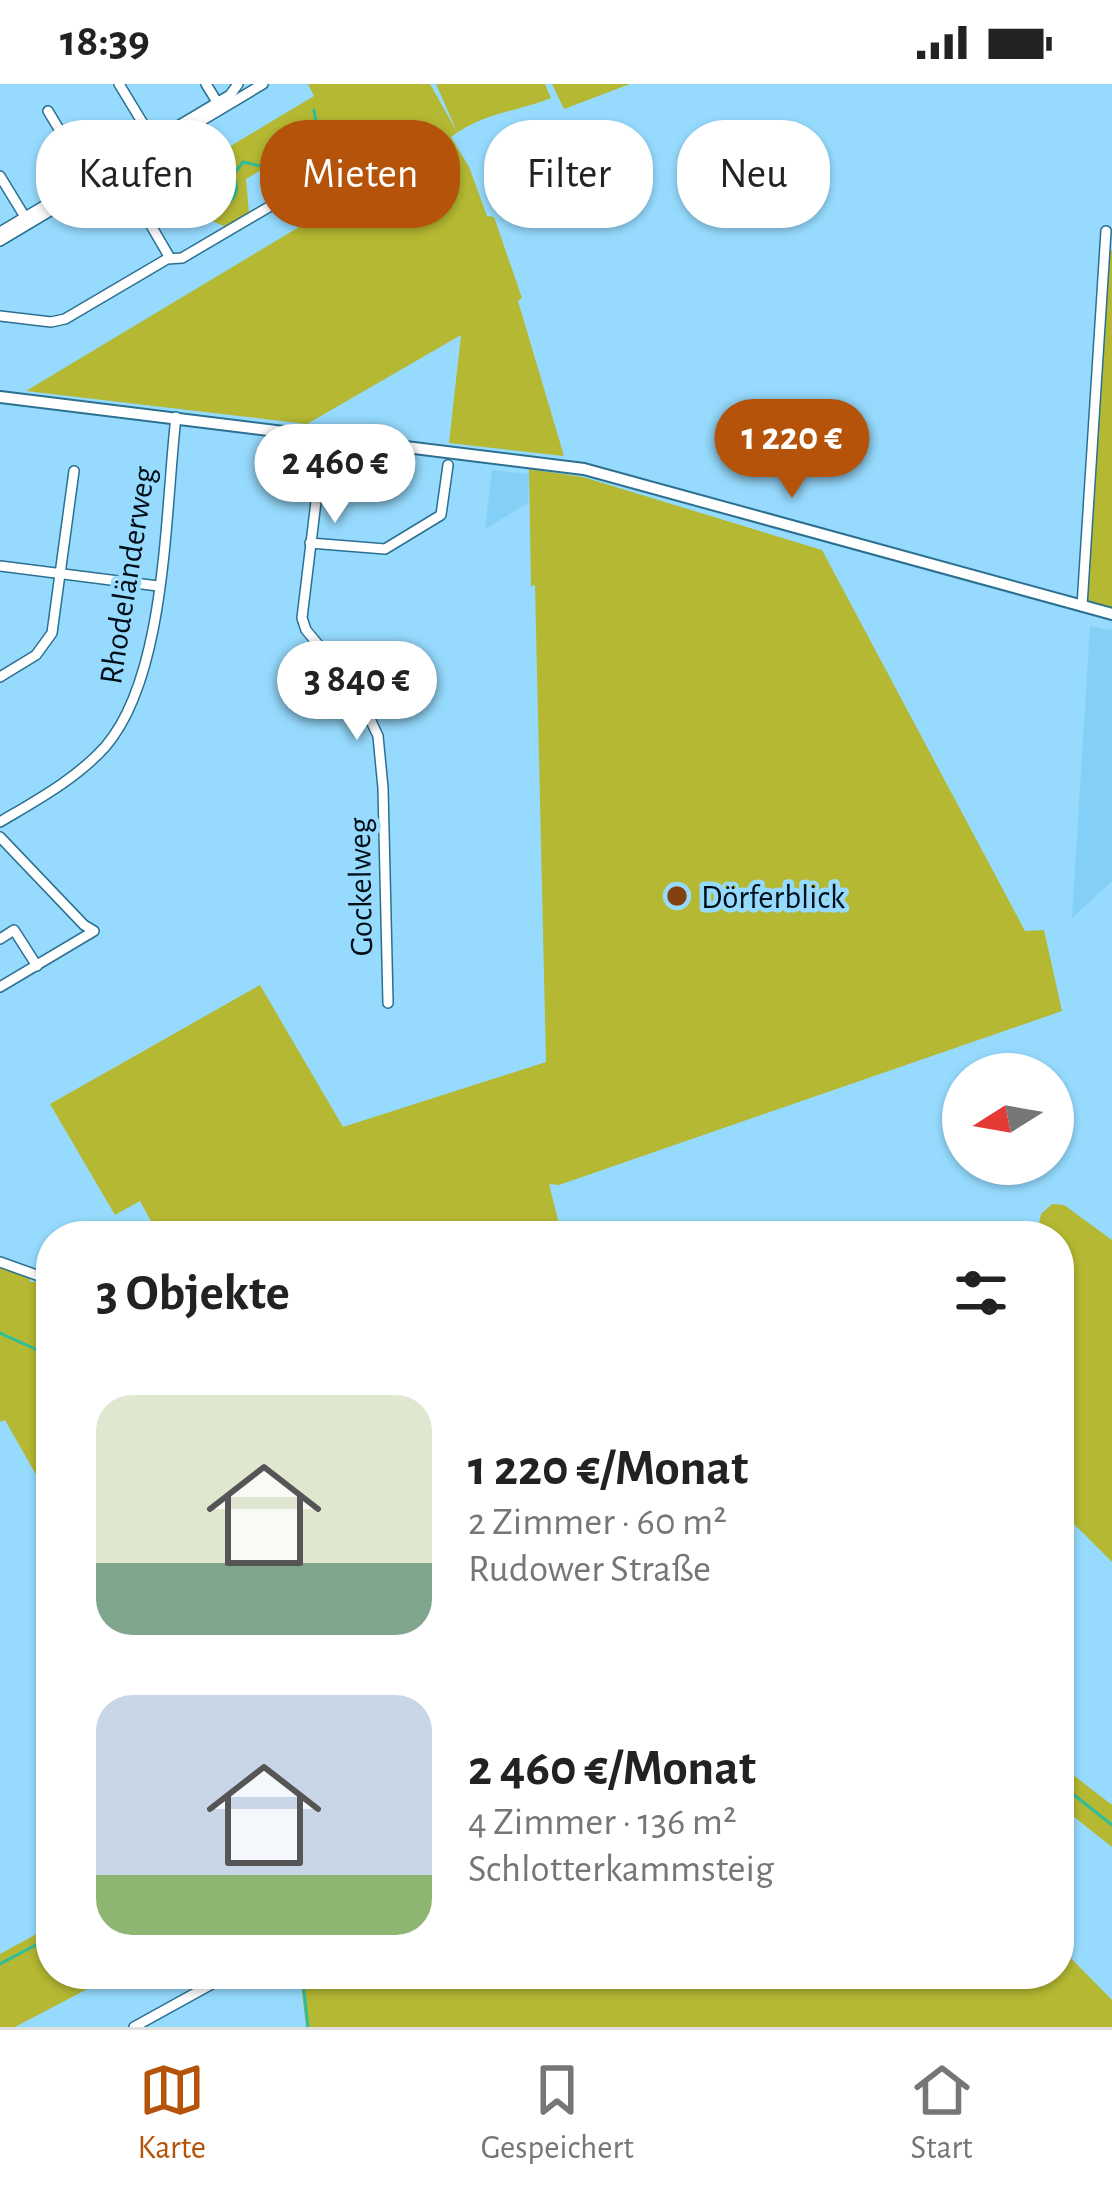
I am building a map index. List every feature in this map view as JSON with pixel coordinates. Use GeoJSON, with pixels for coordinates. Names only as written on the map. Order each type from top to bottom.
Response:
{"type":"FeatureCollection","features":[{"type":"Feature","properties":{"kind":"street"},"geometry":{"type":"LineString","coordinates":[[119,84],[141,120]]}},
{"type":"Feature","properties":{"kind":"street"},"geometry":{"type":"LineString","coordinates":[[206,84],[217,102]]}},
{"type":"Feature","properties":{"kind":"street"},"geometry":{"type":"LineString","coordinates":[[232,98],[238,84]]}},
{"type":"Feature","properties":{"kind":"street"},"geometry":{"type":"LineString","coordinates":[[197,120],[263,84]]}},
{"type":"Feature","properties":{"kind":"street"},"geometry":{"type":"LineString","coordinates":[[187,120],[232,98]]}},
{"type":"Feature","properties":{"kind":"street"},"geometry":{"type":"LineString","coordinates":[[48,111],[53,120]]}},
{"type":"Feature","properties":{"kind":"street"},"geometry":{"type":"LineString","coordinates":[[0,176],[25,217]]}},
{"type":"Feature","properties":{"kind":"street"},"geometry":{"type":"LineString","coordinates":[[0,236],[36,210]]}},
{"type":"Feature","properties":{"kind":"street"},"geometry":{"type":"LineString","coordinates":[[0,316],[51,322],[65,319],[260,212]]}},
{"type":"Feature","properties":{"kind":"street"},"geometry":{"type":"LineString","coordinates":[[0,236],[36,216]]}},
{"type":"Feature","properties":{"kind":"street"},"geometry":{"type":"LineString","coordinates":[[152,228],[170,258]]}},
{"type":"Feature","properties":{"kind":"street"},"geometry":{"type":"LineString","coordinates":[[1082,606],[1106,231]]}},
{"type":"Feature","properties":{"kind":"street"},"geometry":{"type":"LineString","coordinates":[[0,397],[584,469],[1112,614]]}},
{"type":"Feature","properties":{"kind":"street","name":"Rhodeländerweg"},"geometry":{"type":"LineString","coordinates":[[0,822],[80,770],[117,731],[140,685],[158,586],[176,417]]}},
{"type":"Feature","properties":{"kind":"street","name":"Gockelweg"},"geometry":{"type":"LineString","coordinates":[[324,435],[303,624],[357,691],[380,746],[388,1004]]}},
{"type":"Feature","properties":{"kind":"street"},"geometry":{"type":"LineString","coordinates":[[310,543],[377,551],[419,530],[443,510],[448,465]]}},
{"type":"Feature","properties":{"kind":"street"},"geometry":{"type":"LineString","coordinates":[[0,676],[36,656],[52,633],[74,471]]}},
{"type":"Feature","properties":{"kind":"street"},"geometry":{"type":"LineString","coordinates":[[0,566],[158,586]]}},
{"type":"Feature","properties":{"kind":"street"},"geometry":{"type":"LineString","coordinates":[[0,837],[94,931],[0,987]]}},
{"type":"Feature","properties":{"kind":"street"},"geometry":{"type":"LineString","coordinates":[[0,939],[14,930],[37,966]]}},
{"type":"Feature","properties":{"kind":"street"},"geometry":{"type":"LineString","coordinates":[[0,1262],[36,1275]]}},
{"type":"Feature","properties":{"kind":"street"},"geometry":{"type":"LineString","coordinates":[[134,2027],[203,1989]]}},
{"type":"Feature","properties":{"kind":"shaded area"},"geometry":{"type":"Polygon","coordinates":[[[308,84],[430,84],[450,120],[274,120],[314,96],[308,84]]]}},
{"type":"Feature","properties":{"kind":"shaded area"},"geometry":{"type":"Polygon","coordinates":[[[436,84],[545,84],[551,98],[460,131],[460,120],[452,120],[436,84]]]}},
{"type":"Feature","properties":{"kind":"shaded area"},"geometry":{"type":"Polygon","coordinates":[[[552,84],[630,84],[564,109],[552,84]]]}},
{"type":"Feature","properties":{"kind":"shaded area"},"geometry":{"type":"Polygon","coordinates":[[[260,128],[260,171],[246,179],[249,213],[236,221],[236,143],[260,128]]]}},
{"type":"Feature","properties":{"kind":"shaded area"},"geometry":{"type":"Polygon","coordinates":[[[460,152],[484,208],[484,228],[498,228],[522,298],[518,301],[564,456],[449,443],[461,335],[307,424],[26,391],[297,228],[460,228],[460,152]]]}},
{"type":"Feature","properties":{"kind":"shaded area"},"geometry":{"type":"Polygon","coordinates":[[[1112,250],[1112,609],[1093,605],[1085,596],[1108,252],[1112,250]]]}},
{"type":"Feature","properties":{"kind":"shaded area"},"geometry":{"type":"Polygon","coordinates":[[[529,469],[583,477],[822,550],[1025,931],[1044,930],[1062,1011],[559,1185],[549,1184],[558,1221],[151,1221],[140,1201],[115,1215],[50,1104],[260,985],[343,1127],[546,1062],[535,585],[531,586],[529,469]]]}},
{"type":"Feature","properties":{"kind":"shaded area"},"geometry":{"type":"Polygon","coordinates":[[[492,470],[529,474],[528,503],[485,529],[492,470]]]}},
{"type":"Feature","properties":{"kind":"shaded area"},"geometry":{"type":"Polygon","coordinates":[[[1090,626],[1112,630],[1112,881],[1072,918],[1090,626]]]}},
{"type":"Feature","properties":{"kind":"shaded area"},"geometry":{"type":"Polygon","coordinates":[[[1052,1204],[1064,1205],[1112,1240],[1112,1562],[1074,1524],[1074,1221],[1039,1221],[1052,1204]]]}},
{"type":"Feature","properties":{"kind":"shaded area"},"geometry":{"type":"Polygon","coordinates":[[[0,1264],[29,1274],[30,1282],[36,1282],[36,1475],[5,1420],[0,1422],[0,1264]]]}},
{"type":"Feature","properties":{"kind":"shaded area"},"geometry":{"type":"Polygon","coordinates":[[[1074,1776],[1112,1805],[1112,1847],[1074,1817],[1074,1776]]]}},
{"type":"Feature","properties":{"kind":"shaded area"},"geometry":{"type":"Polygon","coordinates":[[[36,1934],[36,1989],[87,1989],[15,2027],[0,2027],[0,1954],[36,1934]]]}},
{"type":"Feature","properties":{"kind":"shaded area"},"geometry":{"type":"Polygon","coordinates":[[[1074,1961],[1112,2000],[1112,2027],[306,2027],[302,1989],[1074,1989],[1074,1961]]]}},
{"type":"Feature","properties":{"kind":"waterway"},"geometry":{"type":"LineString","coordinates":[[236,171],[243,162],[260,166],[273,145],[311,137],[317,128],[314,110]]}},
{"type":"Feature","properties":{"kind":"waterway"},"geometry":{"type":"LineString","coordinates":[[0,1333],[36,1349]]}},
{"type":"Feature","properties":{"kind":"waterway"},"geometry":{"type":"LineString","coordinates":[[1074,1795],[1112,1825]]}},
{"type":"Feature","properties":{"kind":"waterway"},"geometry":{"type":"LineString","coordinates":[[0,1964],[36,1945]]}},
{"type":"Feature","properties":{"kind":"waterway"},"geometry":{"type":"LineString","coordinates":[[304,1989],[308,2027]]}},
{"type":"Feature","properties":{"kind":"place","name":"Dörferblick"},"geometry":{"type":"Point","coordinates":[677,896]}}]}
